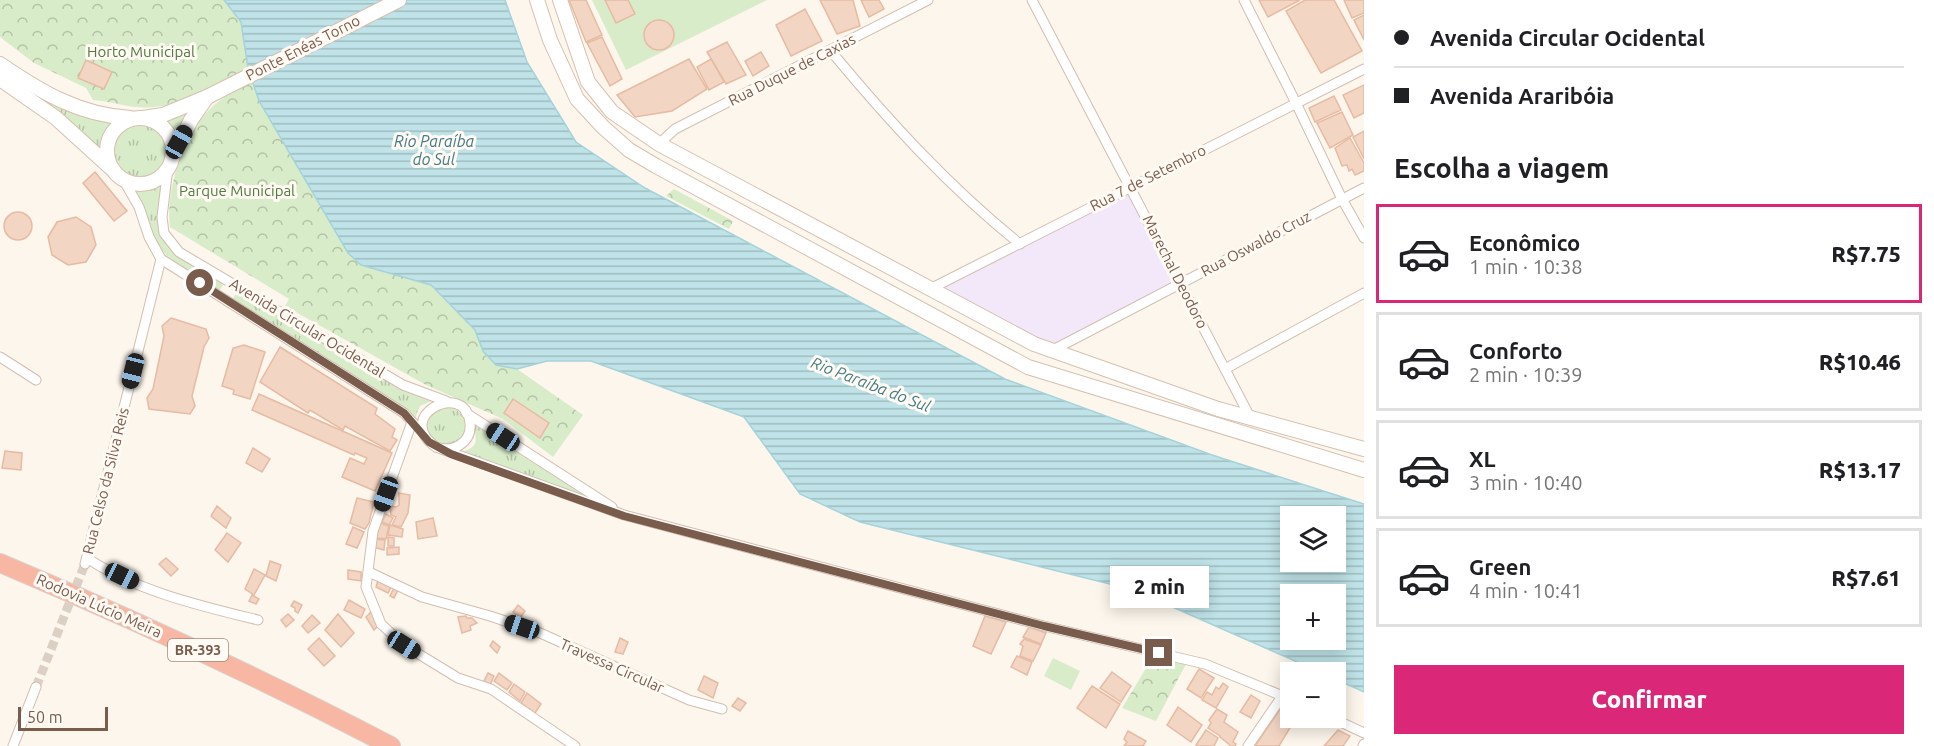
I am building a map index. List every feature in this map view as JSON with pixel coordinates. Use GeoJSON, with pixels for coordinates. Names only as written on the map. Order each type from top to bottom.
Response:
{"type":"FeatureCollection","features":[{"type":"Feature","properties":{"kind":"highway","name":"Rodovia Lúcio Meira"},"geometry":{"type":"LineString","coordinates":[[0,563],[99,604],[265,681],[391,746]]}},
{"type":"Feature","properties":{"kind":"main road","name":"Ponte Enéas Torno"},"geometry":{"type":"LineString","coordinates":[[137,118],[163,115],[207,97],[399,0]]}},
{"type":"Feature","properties":{"kind":"main road"},"geometry":{"type":"LineString","coordinates":[[537,0],[550,40],[577,99],[629,150],[656,166],[1028,366],[1364,470]]}},
{"type":"Feature","properties":{"kind":"main road"},"geometry":{"type":"LineString","coordinates":[[560,0],[588,82],[612,112],[659,144],[1034,344],[1218,409],[1364,449]]}},
{"type":"Feature","properties":{"kind":"main road"},"geometry":{"type":"LineString","coordinates":[[0,64],[29,84],[87,112],[108,117],[153,121],[169,136],[172,146],[170,162]]}},
{"type":"Feature","properties":{"kind":"main road","name":"Avenida Circular Ocidental"},"geometry":{"type":"LineString","coordinates":[[0,79],[57,118],[118,175]]}},
{"type":"Feature","properties":{"kind":"main road"},"geometry":{"type":"LineString","coordinates":[[137,118],[122,123],[114,130],[108,140],[107,150],[108,161],[118,175],[132,183],[143,184],[162,175],[191,120],[207,97]]}},
{"type":"Feature","properties":{"kind":"street","name":"Rua Duque de Caxias"},"geometry":{"type":"LineString","coordinates":[[659,144],[675,129],[928,0]]}},
{"type":"Feature","properties":{"kind":"street","name":"Marechal Deodoro"},"geometry":{"type":"LineString","coordinates":[[1032,0],[1250,417]]}},
{"type":"Feature","properties":{"kind":"street"},"geometry":{"type":"LineString","coordinates":[[1244,0],[1342,199],[1364,238]]}},
{"type":"Feature","properties":{"kind":"street"},"geometry":{"type":"LineString","coordinates":[[830,50],[930,163],[989,219],[1020,244]]}},
{"type":"Feature","properties":{"kind":"street","name":"Rua 7 de Setembro"},"geometry":{"type":"LineString","coordinates":[[932,288],[1364,69]]}},
{"type":"Feature","properties":{"kind":"street","name":"Avenida Circular Ocidental"},"geometry":{"type":"LineString","coordinates":[[170,162],[162,217],[164,233],[179,252],[403,386],[454,404]]}},
{"type":"Feature","properties":{"kind":"street","name":"Avenida Circular Ocidental"},"geometry":{"type":"LineString","coordinates":[[118,175],[139,207],[148,237],[161,259],[404,413],[432,445]]}},
{"type":"Feature","properties":{"kind":"street","name":"Rua Oswaldo Cruz"},"geometry":{"type":"LineString","coordinates":[[1053,350],[1364,188]]}},
{"type":"Feature","properties":{"kind":"street","name":"Rua Celso da Silva Reis"},"geometry":{"type":"LineString","coordinates":[[161,259],[86,561],[138,584],[217,610],[258,620]]}},
{"type":"Feature","properties":{"kind":"street"},"geometry":{"type":"LineString","coordinates":[[224,299],[232,284]]}},
{"type":"Feature","properties":{"kind":"street"},"geometry":{"type":"LineString","coordinates":[[1225,369],[1364,293]]}},
{"type":"Feature","properties":{"kind":"street"},"geometry":{"type":"LineString","coordinates":[[0,357],[36,380]]}},
{"type":"Feature","properties":{"kind":"street"},"geometry":{"type":"LineString","coordinates":[[624,516],[454,404],[438,404],[426,413],[423,428],[432,445],[624,516],[1044,626],[1205,664],[1280,695]]}},
{"type":"Feature","properties":{"kind":"street"},"geometry":{"type":"LineString","coordinates":[[432,445],[448,450],[464,442],[470,425],[466,413]]}},
{"type":"Feature","properties":{"kind":"street"},"geometry":{"type":"LineString","coordinates":[[412,422],[373,531],[366,587],[381,624],[404,645],[458,678],[491,689],[575,746]]}},
{"type":"Feature","properties":{"kind":"street","name":"Travessa Circular"},"geometry":{"type":"LineString","coordinates":[[369,572],[422,597],[538,632],[689,700],[722,709]]}},
{"type":"Feature","properties":{"kind":"street"},"geometry":{"type":"LineString","coordinates":[[13,746],[36,687]]}},
{"type":"Feature","properties":{"kind":"street"},"geometry":{"type":"LineString","coordinates":[[1248,746],[1280,705]]}},
{"type":"Feature","properties":{"kind":"street"},"geometry":{"type":"LineString","coordinates":[[1346,725],[1364,733]]}},
{"type":"Feature","properties":{"kind":"shaded area"},"geometry":{"type":"Polygon","coordinates":[[[1130,192],[1176,283],[1052,346],[941,288],[1130,192]]]}},
{"type":"Feature","properties":{"kind":"green space","name":"Horto Municipal"},"geometry":{"type":"Polygon","coordinates":[[[0,0],[224,0],[241,22],[248,68],[194,97],[166,105],[135,107],[93,100],[86,88],[34,63],[0,37],[0,0]]]}},
{"type":"Feature","properties":{"kind":"green space"},"geometry":{"type":"Polygon","coordinates":[[[592,0],[767,0],[626,70],[592,0]]]}},
{"type":"Feature","properties":{"kind":"green space"},"geometry":{"type":"Polygon","coordinates":[[[0,65],[117,123],[106,138],[105,157],[0,77],[0,65]]]}},
{"type":"Feature","properties":{"kind":"green space","name":"Parque Municipal"},"geometry":{"type":"Polygon","coordinates":[[[253,82],[268,117],[348,253],[361,265],[430,285],[475,330],[483,351],[496,365],[517,369],[583,415],[553,457],[503,419],[426,385],[285,306],[289,299],[170,227],[169,212],[174,179],[185,146],[193,131],[217,102],[253,82]]]}},
{"type":"Feature","properties":{"kind":"green space"},"geometry":{"type":"Polygon","coordinates":[[[200,103],[176,145],[170,124],[156,118],[200,103]]]}},
{"type":"Feature","properties":{"kind":"green space"},"geometry":{"type":"Polygon","coordinates":[[[134,123],[146,123],[156,127],[164,135],[168,151],[164,167],[156,175],[146,179],[134,179],[124,175],[116,167],[112,157],[112,145],[116,135],[124,127],[134,123]]]}},
{"type":"Feature","properties":{"kind":"green space"},"geometry":{"type":"Polygon","coordinates":[[[163,180],[161,215],[169,243],[225,280],[219,292],[166,255],[157,243],[129,185],[149,186],[163,180]]]}},
{"type":"Feature","properties":{"kind":"green space"},"geometry":{"type":"Polygon","coordinates":[[[674,189],[733,221],[729,229],[666,196],[674,189]]]}},
{"type":"Feature","properties":{"kind":"green space"},"geometry":{"type":"Polygon","coordinates":[[[239,289],[434,400],[420,406],[416,415],[417,426],[231,302],[239,289]]]}},
{"type":"Feature","properties":{"kind":"green space"},"geometry":{"type":"Polygon","coordinates":[[[446,407],[460,412],[465,426],[460,440],[446,445],[432,440],[427,426],[432,412],[446,407]]]}},
{"type":"Feature","properties":{"kind":"green space"},"geometry":{"type":"Polygon","coordinates":[[[473,424],[589,498],[458,454],[475,444],[473,424]]]}},
{"type":"Feature","properties":{"kind":"green space"},"geometry":{"type":"Polygon","coordinates":[[[1154,655],[1186,664],[1156,721],[1122,708],[1154,655]]]}},
{"type":"Feature","properties":{"kind":"green space"},"geometry":{"type":"Polygon","coordinates":[[[1053,658],[1080,671],[1071,690],[1044,676],[1053,658]]]}},
{"type":"Feature","properties":{"kind":"water","name":"Rio Paraíba do Sul"},"geometry":{"type":"Polygon","coordinates":[[[224,0],[505,0],[527,62],[576,142],[645,188],[1005,379],[1212,455],[1364,504],[1364,692],[1346,684],[1346,662],[1297,662],[1134,590],[860,522],[800,494],[744,417],[591,361],[547,361],[517,369],[496,365],[483,351],[475,330],[431,285],[361,265],[348,253],[259,101],[248,68],[241,22],[224,0]]]}},
{"type":"Feature","properties":{"kind":"building"},"geometry":{"type":"Polygon","coordinates":[[[569,0],[586,0],[602,35],[586,42],[569,0]]]}},
{"type":"Feature","properties":{"kind":"building"},"geometry":{"type":"Polygon","coordinates":[[[605,0],[628,0],[635,14],[616,23],[605,0]]]}},
{"type":"Feature","properties":{"kind":"building"},"geometry":{"type":"Polygon","coordinates":[[[820,0],[853,0],[860,26],[837,34],[820,0]]]}},
{"type":"Feature","properties":{"kind":"building"},"geometry":{"type":"Polygon","coordinates":[[[861,0],[879,0],[884,9],[869,17],[861,0]]]}},
{"type":"Feature","properties":{"kind":"building"},"geometry":{"type":"Polygon","coordinates":[[[1259,0],[1300,0],[1268,17],[1259,0]]]}},
{"type":"Feature","properties":{"kind":"building"},"geometry":{"type":"Polygon","coordinates":[[[1305,0],[1334,0],[1362,51],[1321,73],[1286,11],[1305,0]]]}},
{"type":"Feature","properties":{"kind":"building"},"geometry":{"type":"Polygon","coordinates":[[[1344,0],[1364,0],[1364,13],[1352,18],[1344,0]]]}},
{"type":"Feature","properties":{"kind":"building"},"geometry":{"type":"Polygon","coordinates":[[[805,9],[822,41],[791,56],[776,25],[805,9]]]}},
{"type":"Feature","properties":{"kind":"building"},"geometry":{"type":"Polygon","coordinates":[[[1364,15],[1364,40],[1354,20],[1364,15]]]}},
{"type":"Feature","properties":{"kind":"building"},"geometry":{"type":"Polygon","coordinates":[[[659,20],[670,24],[674,35],[670,46],[659,50],[648,46],[644,35],[648,24],[659,20]]]}},
{"type":"Feature","properties":{"kind":"building"},"geometry":{"type":"Polygon","coordinates":[[[602,37],[622,79],[610,86],[587,43],[602,37]]]}},
{"type":"Feature","properties":{"kind":"building"},"geometry":{"type":"Polygon","coordinates":[[[727,42],[746,75],[726,84],[707,52],[727,42]]]}},
{"type":"Feature","properties":{"kind":"building"},"geometry":{"type":"Polygon","coordinates":[[[761,52],[769,66],[753,76],[745,61],[761,52]]]}},
{"type":"Feature","properties":{"kind":"building"},"geometry":{"type":"Polygon","coordinates":[[[689,59],[707,89],[672,111],[635,117],[617,95],[689,59]]]}},
{"type":"Feature","properties":{"kind":"building"},"geometry":{"type":"Polygon","coordinates":[[[711,59],[724,82],[709,90],[697,67],[711,59]]]}},
{"type":"Feature","properties":{"kind":"building"},"geometry":{"type":"Polygon","coordinates":[[[86,60],[112,72],[104,89],[78,78],[86,60]]]}},
{"type":"Feature","properties":{"kind":"building"},"geometry":{"type":"Polygon","coordinates":[[[1364,85],[1364,113],[1354,118],[1343,95],[1364,85]]]}},
{"type":"Feature","properties":{"kind":"building"},"geometry":{"type":"Polygon","coordinates":[[[1334,96],[1341,110],[1315,122],[1309,108],[1334,96]]]}},
{"type":"Feature","properties":{"kind":"building"},"geometry":{"type":"Polygon","coordinates":[[[1342,112],[1353,135],[1330,148],[1317,123],[1342,112]]]}},
{"type":"Feature","properties":{"kind":"building"},"geometry":{"type":"Polygon","coordinates":[[[1364,131],[1364,159],[1353,137],[1364,131]]]}},
{"type":"Feature","properties":{"kind":"building"},"geometry":{"type":"Polygon","coordinates":[[[1350,138],[1364,163],[1364,171],[1355,175],[1352,169],[1349,171],[1347,165],[1342,166],[1335,148],[1350,138]]]}},
{"type":"Feature","properties":{"kind":"building"},"geometry":{"type":"Polygon","coordinates":[[[95,172],[127,211],[114,221],[83,183],[95,172]]]}},
{"type":"Feature","properties":{"kind":"building"},"geometry":{"type":"Polygon","coordinates":[[[18,212],[28,216],[32,226],[28,236],[18,240],[8,236],[4,226],[8,216],[18,212]]]}},
{"type":"Feature","properties":{"kind":"building"},"geometry":{"type":"Polygon","coordinates":[[[76,217],[91,227],[96,245],[86,262],[68,265],[52,255],[48,237],[57,222],[76,217]]]}},
{"type":"Feature","properties":{"kind":"building"},"geometry":{"type":"Polygon","coordinates":[[[171,318],[206,329],[209,338],[204,347],[192,396],[195,406],[190,414],[149,409],[147,398],[153,389],[164,336],[162,326],[171,318]]]}},
{"type":"Feature","properties":{"kind":"building"},"geometry":{"type":"Polygon","coordinates":[[[244,345],[265,352],[250,399],[233,394],[234,390],[222,386],[233,348],[244,345]]]}},
{"type":"Feature","properties":{"kind":"building"},"geometry":{"type":"Polygon","coordinates":[[[280,347],[377,408],[375,414],[395,429],[392,437],[397,440],[390,451],[345,426],[343,430],[310,410],[308,413],[260,382],[280,347]]]}},
{"type":"Feature","properties":{"kind":"building"},"geometry":{"type":"Polygon","coordinates":[[[259,394],[392,453],[375,491],[342,477],[350,458],[364,464],[367,458],[355,453],[354,455],[252,410],[259,394]]]}},
{"type":"Feature","properties":{"kind":"building"},"geometry":{"type":"Polygon","coordinates":[[[513,399],[549,423],[540,438],[504,413],[513,399]]]}},
{"type":"Feature","properties":{"kind":"building"},"geometry":{"type":"Polygon","coordinates":[[[253,448],[270,459],[262,472],[246,463],[253,448]]]}},
{"type":"Feature","properties":{"kind":"building"},"geometry":{"type":"Polygon","coordinates":[[[5,451],[22,453],[21,470],[2,468],[5,451]]]}},
{"type":"Feature","properties":{"kind":"building"},"geometry":{"type":"Polygon","coordinates":[[[399,493],[410,495],[408,513],[401,527],[392,525],[396,517],[391,515],[390,506],[399,505],[399,493]]]}},
{"type":"Feature","properties":{"kind":"building"},"geometry":{"type":"Polygon","coordinates":[[[357,498],[374,502],[369,523],[365,529],[350,523],[357,498]]]}},
{"type":"Feature","properties":{"kind":"building"},"geometry":{"type":"Polygon","coordinates":[[[217,506],[231,518],[226,528],[211,516],[217,506]]]}},
{"type":"Feature","properties":{"kind":"building"},"geometry":{"type":"Polygon","coordinates":[[[386,514],[393,518],[389,525],[382,522],[386,514]]]}},
{"type":"Feature","properties":{"kind":"building"},"geometry":{"type":"Polygon","coordinates":[[[433,518],[437,536],[418,539],[416,522],[433,518]]]}},
{"type":"Feature","properties":{"kind":"building"},"geometry":{"type":"Polygon","coordinates":[[[380,523],[389,526],[386,539],[376,538],[380,523]]]}},
{"type":"Feature","properties":{"kind":"building"},"geometry":{"type":"Polygon","coordinates":[[[390,525],[403,529],[402,537],[388,535],[390,525]]]}},
{"type":"Feature","properties":{"kind":"building"},"geometry":{"type":"Polygon","coordinates":[[[353,527],[364,532],[357,548],[346,544],[353,527]]]}},
{"type":"Feature","properties":{"kind":"building"},"geometry":{"type":"Polygon","coordinates":[[[227,533],[241,543],[228,562],[215,550],[227,533]]]}},
{"type":"Feature","properties":{"kind":"building"},"geometry":{"type":"Polygon","coordinates":[[[388,537],[394,538],[394,546],[388,546],[388,537]]]}},
{"type":"Feature","properties":{"kind":"building"},"geometry":{"type":"Polygon","coordinates":[[[376,539],[385,540],[384,550],[373,547],[376,539]]]}},
{"type":"Feature","properties":{"kind":"building"},"geometry":{"type":"Polygon","coordinates":[[[399,547],[399,554],[387,555],[387,548],[399,547]]]}},
{"type":"Feature","properties":{"kind":"building"},"geometry":{"type":"Polygon","coordinates":[[[166,558],[178,569],[171,576],[159,564],[166,558]]]}},
{"type":"Feature","properties":{"kind":"building"},"geometry":{"type":"Polygon","coordinates":[[[270,561],[281,565],[276,581],[266,576],[270,561]]]}},
{"type":"Feature","properties":{"kind":"building"},"geometry":{"type":"Polygon","coordinates":[[[254,569],[265,575],[254,595],[245,589],[254,569]]]}},
{"type":"Feature","properties":{"kind":"building"},"geometry":{"type":"Polygon","coordinates":[[[348,570],[361,572],[361,581],[348,579],[348,570]]]}},
{"type":"Feature","properties":{"kind":"building"},"geometry":{"type":"Polygon","coordinates":[[[378,580],[391,587],[388,593],[376,587],[378,580]]]}},
{"type":"Feature","properties":{"kind":"building"},"geometry":{"type":"Polygon","coordinates":[[[394,588],[398,590],[394,598],[390,596],[394,588]]]}},
{"type":"Feature","properties":{"kind":"building"},"geometry":{"type":"Polygon","coordinates":[[[252,595],[259,599],[256,604],[249,601],[252,595]]]}},
{"type":"Feature","properties":{"kind":"building"},"geometry":{"type":"Polygon","coordinates":[[[349,600],[365,609],[361,618],[344,610],[349,600]]]}},
{"type":"Feature","properties":{"kind":"building"},"geometry":{"type":"Polygon","coordinates":[[[294,601],[302,605],[298,613],[291,606],[294,601]]]}},
{"type":"Feature","properties":{"kind":"building"},"geometry":{"type":"Polygon","coordinates":[[[518,605],[525,611],[520,618],[513,612],[518,605]]]}},
{"type":"Feature","properties":{"kind":"building"},"geometry":{"type":"Polygon","coordinates":[[[371,612],[379,625],[374,630],[366,617],[371,612]]]}},
{"type":"Feature","properties":{"kind":"building"},"geometry":{"type":"Polygon","coordinates":[[[288,614],[294,620],[286,627],[281,620],[288,614]]]}},
{"type":"Feature","properties":{"kind":"building"},"geometry":{"type":"Polygon","coordinates":[[[338,614],[354,633],[341,647],[325,630],[338,614]]]}},
{"type":"Feature","properties":{"kind":"building"},"geometry":{"type":"Polygon","coordinates":[[[312,615],[320,623],[308,633],[302,626],[312,615]]]}},
{"type":"Feature","properties":{"kind":"building"},"geometry":{"type":"Polygon","coordinates":[[[466,616],[477,623],[470,626],[471,630],[462,633],[458,617],[466,616]]]}},
{"type":"Feature","properties":{"kind":"building"},"geometry":{"type":"Polygon","coordinates":[[[985,616],[1006,622],[991,654],[973,646],[985,616]]]}},
{"type":"Feature","properties":{"kind":"building"},"geometry":{"type":"Polygon","coordinates":[[[1029,627],[1046,633],[1041,644],[1023,637],[1029,627]]]}},
{"type":"Feature","properties":{"kind":"building"},"geometry":{"type":"Polygon","coordinates":[[[319,638],[335,656],[324,666],[308,649],[319,638]]]}},
{"type":"Feature","properties":{"kind":"building"},"geometry":{"type":"Polygon","coordinates":[[[620,638],[628,642],[623,654],[615,652],[620,638]]]}},
{"type":"Feature","properties":{"kind":"building"},"geometry":{"type":"Polygon","coordinates":[[[1024,639],[1041,645],[1033,661],[1020,656],[1023,646],[1020,644],[1024,639]]]}},
{"type":"Feature","properties":{"kind":"building"},"geometry":{"type":"Polygon","coordinates":[[[493,641],[500,647],[497,653],[490,646],[493,641]]]}},
{"type":"Feature","properties":{"kind":"building"},"geometry":{"type":"Polygon","coordinates":[[[1017,656],[1032,662],[1027,675],[1011,667],[1017,656]]]}},
{"type":"Feature","properties":{"kind":"building"},"geometry":{"type":"Polygon","coordinates":[[[1199,669],[1214,678],[1201,698],[1187,689],[1199,669]]]}},
{"type":"Feature","properties":{"kind":"building"},"geometry":{"type":"Polygon","coordinates":[[[1112,672],[1131,686],[1121,702],[1100,688],[1112,672]]]}},
{"type":"Feature","properties":{"kind":"building"},"geometry":{"type":"Polygon","coordinates":[[[488,673],[494,676],[490,685],[484,681],[488,673]]]}},
{"type":"Feature","properties":{"kind":"building"},"geometry":{"type":"Polygon","coordinates":[[[499,673],[512,683],[507,690],[494,681],[499,673]]]}},
{"type":"Feature","properties":{"kind":"building"},"geometry":{"type":"Polygon","coordinates":[[[704,676],[718,683],[713,698],[698,690],[704,676]]]}},
{"type":"Feature","properties":{"kind":"building"},"geometry":{"type":"Polygon","coordinates":[[[1223,683],[1228,687],[1216,708],[1202,700],[1207,692],[1212,695],[1216,687],[1219,689],[1223,683]]]}},
{"type":"Feature","properties":{"kind":"building"},"geometry":{"type":"Polygon","coordinates":[[[514,684],[525,692],[520,701],[509,692],[514,684]]]}},
{"type":"Feature","properties":{"kind":"building"},"geometry":{"type":"Polygon","coordinates":[[[1092,686],[1120,704],[1106,728],[1077,708],[1092,686]]]}},
{"type":"Feature","properties":{"kind":"building"},"geometry":{"type":"Polygon","coordinates":[[[527,693],[541,704],[535,713],[521,703],[527,693]]]}},
{"type":"Feature","properties":{"kind":"building"},"geometry":{"type":"Polygon","coordinates":[[[1251,695],[1260,701],[1251,718],[1240,712],[1251,695]]]}},
{"type":"Feature","properties":{"kind":"building"},"geometry":{"type":"Polygon","coordinates":[[[738,698],[746,703],[740,711],[732,706],[738,698]]]}},
{"type":"Feature","properties":{"kind":"building"},"geometry":{"type":"Polygon","coordinates":[[[1178,707],[1202,725],[1191,742],[1167,725],[1178,707]]]}},
{"type":"Feature","properties":{"kind":"building"},"geometry":{"type":"Polygon","coordinates":[[[1217,709],[1227,715],[1224,722],[1238,732],[1233,742],[1235,746],[1231,746],[1208,728],[1211,723],[1209,720],[1217,709]]]}},
{"type":"Feature","properties":{"kind":"building"},"geometry":{"type":"Polygon","coordinates":[[[1280,709],[1280,728],[1290,728],[1279,746],[1255,746],[1280,709]]]}},
{"type":"Feature","properties":{"kind":"building"},"geometry":{"type":"Polygon","coordinates":[[[1206,730],[1218,738],[1214,746],[1196,745],[1206,730]]]}},
{"type":"Feature","properties":{"kind":"building"},"geometry":{"type":"Polygon","coordinates":[[[1338,730],[1350,736],[1343,746],[1324,746],[1338,730]]]}},
{"type":"Feature","properties":{"kind":"building"},"geometry":{"type":"Polygon","coordinates":[[[1128,731],[1146,741],[1143,746],[1124,746],[1127,742],[1124,739],[1128,731]]]}},
{"type":"Feature","properties":{"kind":"tunnel"},"geometry":{"type":"LineString","coordinates":[[36,687],[85,564]]}},
{"type":"Feature","properties":{"kind":"route"},"geometry":{"type":"LineString","coordinates":[[200,283],[404,413],[429,442],[451,454],[624,516],[1044,626],[1159,653]]}}]}
